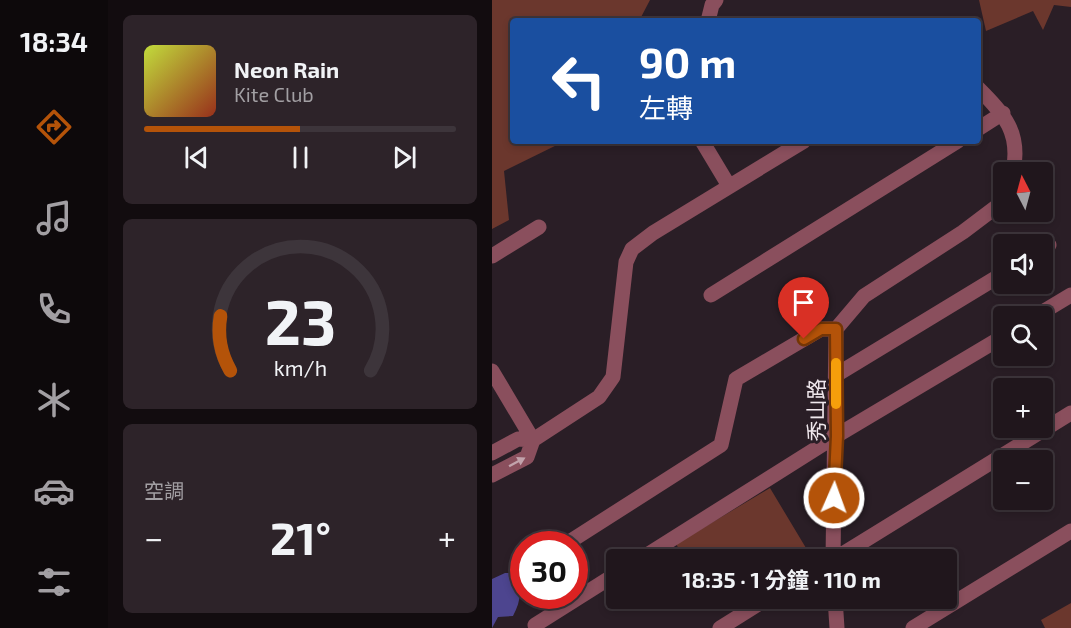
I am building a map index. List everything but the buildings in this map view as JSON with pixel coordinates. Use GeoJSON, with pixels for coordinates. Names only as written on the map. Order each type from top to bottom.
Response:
{"type":"FeatureCollection","features":[{"type":"Feature","properties":{"kind":"street"},"geometry":{"type":"LineString","coordinates":[[709,18],[716,0]]}},
{"type":"Feature","properties":{"kind":"street"},"geometry":{"type":"LineString","coordinates":[[981,91],[1003,113],[1017,150],[1015,162]]}},
{"type":"Feature","properties":{"kind":"street"},"geometry":{"type":"LineString","coordinates":[[981,127],[1003,113]]}},
{"type":"Feature","properties":{"kind":"street"},"geometry":{"type":"LineString","coordinates":[[704,144],[729,186]]}},
{"type":"Feature","properties":{"kind":"street"},"geometry":{"type":"LineString","coordinates":[[492,475],[527,457],[534,440],[599,397],[613,377],[620,298],[626,262],[632,249],[652,233],[799,144]]}},
{"type":"Feature","properties":{"kind":"street"},"geometry":{"type":"LineString","coordinates":[[711,295],[953,144]]}},
{"type":"Feature","properties":{"kind":"street"},"geometry":{"type":"LineString","coordinates":[[586,531],[721,445],[736,379],[821,329],[836,329],[864,296],[963,232],[993,209]]}},
{"type":"Feature","properties":{"kind":"street"},"geometry":{"type":"LineString","coordinates":[[492,256],[539,227]]}},
{"type":"Feature","properties":{"kind":"street"},"geometry":{"type":"LineString","coordinates":[[836,375],[993,280]]}},
{"type":"Feature","properties":{"kind":"street"},"geometry":{"type":"LineString","coordinates":[[1053,306],[1071,295]]}},
{"type":"Feature","properties":{"kind":"street","name":"秀山路"},"geometry":{"type":"LineString","coordinates":[[833,549],[837,436],[836,329]]}},
{"type":"Feature","properties":{"kind":"street"},"geometry":{"type":"LineString","coordinates":[[657,549],[837,436],[993,343]]}},
{"type":"Feature","properties":{"kind":"street"},"geometry":{"type":"LineString","coordinates":[[492,371],[534,440]]}},
{"type":"Feature","properties":{"kind":"street"},"geometry":{"type":"LineString","coordinates":[[849,549],[1071,413]]}},
{"type":"Feature","properties":{"kind":"street"},"geometry":{"type":"LineString","coordinates":[[492,453],[518,439],[534,440]]}},
{"type":"Feature","properties":{"kind":"street"},"geometry":{"type":"LineString","coordinates":[[913,628],[1071,531]]}},
{"type":"Feature","properties":{"kind":"street"},"geometry":{"type":"LineString","coordinates":[[535,625],[606,580]]}},
{"type":"Feature","properties":{"kind":"street"},"geometry":{"type":"LineString","coordinates":[[720,628],[750,609]]}},
{"type":"Feature","properties":{"kind":"street"},"geometry":{"type":"LineString","coordinates":[[836,609],[837,628]]}},
{"type":"Feature","properties":{"kind":"shaded area"},"geometry":{"type":"Polygon","coordinates":[[[492,0],[650,0],[641,18],[510,18],[510,144],[559,144],[504,171],[509,220],[492,229],[492,0]]]}},
{"type":"Feature","properties":{"kind":"shaded area"},"geometry":{"type":"Polygon","coordinates":[[[979,0],[1071,0],[1071,7],[1054,5],[1043,30],[1033,11],[986,31],[979,0]]]}},
{"type":"Feature","properties":{"kind":"shaded area"},"geometry":{"type":"Polygon","coordinates":[[[770,488],[807,549],[679,549],[676,544],[770,488]]]}},
{"type":"Feature","properties":{"kind":"shaded area"},"geometry":{"type":"Polygon","coordinates":[[[510,573],[510,609],[516,609],[513,616],[498,617],[492,628],[492,579],[510,573]]]}},
{"type":"Feature","properties":{"kind":"shaded area"},"geometry":{"type":"Polygon","coordinates":[[[1071,603],[1071,628],[1045,628],[1041,620],[1071,603]]]}},
{"type":"Feature","properties":{"kind":"slow traffic"},"geometry":{"type":"LineString","coordinates":[[836,363],[836,404]]}},
{"type":"Feature","properties":{"kind":"route"},"geometry":{"type":"LineString","coordinates":[[804,339],[821,329],[836,329],[837,436],[834,498]]}}]}
